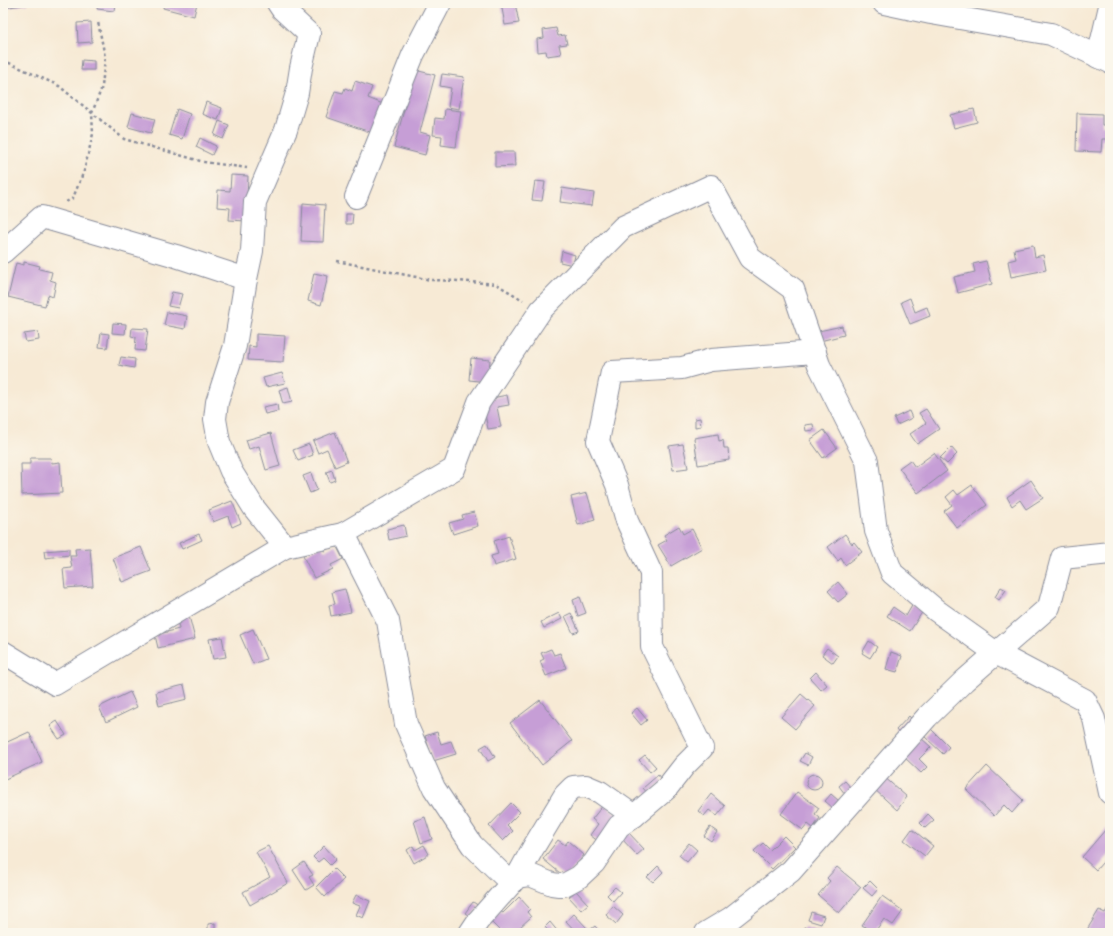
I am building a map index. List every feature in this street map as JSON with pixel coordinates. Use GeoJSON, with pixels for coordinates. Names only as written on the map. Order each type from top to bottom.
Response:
{"type":"FeatureCollection","features":[{"type":"Feature","properties":{"kind":"street"},"geometry":{"type":"LineString","coordinates":[[278,3],[282,9],[309,34],[297,93],[286,130],[255,202],[252,251],[235,346],[217,402],[215,419],[219,442],[231,471],[254,508],[285,547]]}},
{"type":"Feature","properties":{"kind":"street"},"geometry":{"type":"LineString","coordinates":[[356,196],[412,55],[440,3]]}},
{"type":"Feature","properties":{"kind":"street"},"geometry":{"type":"LineString","coordinates":[[884,3],[931,13],[1051,34],[1104,60],[1110,6]]}},
{"type":"Feature","properties":{"kind":"street"},"geometry":{"type":"LineString","coordinates":[[3,652],[55,684],[285,547],[342,534],[454,469],[479,402],[541,310],[623,227],[712,186],[750,258],[793,289],[819,366],[867,461],[876,531],[892,572],[938,611],[996,653],[1085,700],[1094,719],[1110,793]]}},
{"type":"Feature","properties":{"kind":"street"},"geometry":{"type":"LineString","coordinates":[[3,252],[42,217],[246,278]]}},
{"type":"Feature","properties":{"kind":"street"},"geometry":{"type":"LineString","coordinates":[[514,880],[530,875],[552,884],[559,885],[579,877],[594,863],[618,826],[634,816],[666,789],[684,766],[702,748],[652,647],[651,573],[627,521],[617,486],[598,441],[612,372],[682,368],[711,360],[815,352]]}},
{"type":"Feature","properties":{"kind":"street"},"geometry":{"type":"LineString","coordinates":[[342,534],[346,538],[388,621],[406,724],[434,788],[472,845],[514,880]]}},
{"type":"Feature","properties":{"kind":"street"},"geometry":{"type":"LineString","coordinates":[[706,933],[731,918],[791,871],[927,717],[964,681],[1049,607],[1062,558],[1110,553]]}},
{"type":"Feature","properties":{"kind":"street"},"geometry":{"type":"LineString","coordinates":[[470,933],[478,921],[514,880],[565,795],[573,787],[586,786],[600,792],[634,816]]}},
{"type":"Feature","properties":{"kind":"path"},"geometry":{"type":"LineString","coordinates":[[42,217],[73,198],[84,171],[93,134],[92,113],[102,87],[105,57],[98,22]]}},
{"type":"Feature","properties":{"kind":"path"},"geometry":{"type":"LineString","coordinates":[[3,60],[59,86],[124,138],[204,162],[269,171]]}},
{"type":"Feature","properties":{"kind":"path"},"geometry":{"type":"LineString","coordinates":[[337,261],[431,280],[459,280],[496,284],[541,310]]}},
{"type":"Feature","properties":{"kind":"building"},"geometry":{"type":"Polygon","coordinates":[[[3,3],[27,3],[27,4],[4,8],[3,3]]]}},
{"type":"Feature","properties":{"kind":"building"},"geometry":{"type":"Polygon","coordinates":[[[98,3],[115,3],[114,11],[97,9],[98,3]]]}},
{"type":"Feature","properties":{"kind":"building"},"geometry":{"type":"Polygon","coordinates":[[[164,3],[197,3],[194,16],[163,8],[164,3]]]}},
{"type":"Feature","properties":{"kind":"building"},"geometry":{"type":"Polygon","coordinates":[[[501,3],[515,3],[519,23],[505,25],[501,3]]]}},
{"type":"Feature","properties":{"kind":"building"},"geometry":{"type":"Polygon","coordinates":[[[91,22],[92,42],[78,43],[77,23],[91,22]]]}},
{"type":"Feature","properties":{"kind":"building"},"geometry":{"type":"Polygon","coordinates":[[[556,28],[558,36],[565,35],[567,44],[559,45],[561,54],[547,56],[546,51],[538,52],[537,39],[544,38],[543,30],[556,28]]]}},
{"type":"Feature","properties":{"kind":"building"},"geometry":{"type":"Polygon","coordinates":[[[82,60],[94,61],[94,70],[81,70],[82,60]]]}},
{"type":"Feature","properties":{"kind":"building"},"geometry":{"type":"Polygon","coordinates":[[[415,70],[435,75],[420,132],[430,135],[425,155],[394,147],[415,70]]]}},
{"type":"Feature","properties":{"kind":"building"},"geometry":{"type":"Polygon","coordinates":[[[442,74],[464,77],[459,109],[448,107],[451,88],[440,86],[442,74]]]}},
{"type":"Feature","properties":{"kind":"building"},"geometry":{"type":"Polygon","coordinates":[[[355,81],[372,87],[368,98],[383,104],[373,133],[326,117],[335,91],[343,93],[345,88],[352,91],[355,81]]]}},
{"type":"Feature","properties":{"kind":"building"},"geometry":{"type":"Polygon","coordinates":[[[206,102],[222,108],[218,120],[202,114],[206,102]]]}},
{"type":"Feature","properties":{"kind":"building"},"geometry":{"type":"Polygon","coordinates":[[[177,109],[190,114],[182,139],[169,135],[177,109]]]}},
{"type":"Feature","properties":{"kind":"building"},"geometry":{"type":"Polygon","coordinates":[[[445,109],[461,111],[456,147],[441,145],[442,136],[433,135],[435,118],[444,119],[445,109]]]}},
{"type":"Feature","properties":{"kind":"building"},"geometry":{"type":"Polygon","coordinates":[[[974,109],[977,122],[954,128],[950,115],[974,109]]]}},
{"type":"Feature","properties":{"kind":"building"},"geometry":{"type":"Polygon","coordinates":[[[132,113],[155,119],[151,133],[128,127],[132,113]]]}},
{"type":"Feature","properties":{"kind":"building"},"geometry":{"type":"Polygon","coordinates":[[[1077,113],[1102,114],[1102,125],[1110,125],[1110,139],[1102,139],[1101,152],[1076,151],[1077,113]]]}},
{"type":"Feature","properties":{"kind":"building"},"geometry":{"type":"Polygon","coordinates":[[[219,121],[229,125],[223,139],[214,135],[219,121]]]}},
{"type":"Feature","properties":{"kind":"building"},"geometry":{"type":"Polygon","coordinates":[[[200,138],[216,146],[212,155],[196,147],[200,138]]]}},
{"type":"Feature","properties":{"kind":"building"},"geometry":{"type":"Polygon","coordinates":[[[495,152],[514,152],[515,166],[495,167],[495,152]]]}},
{"type":"Feature","properties":{"kind":"building"},"geometry":{"type":"Polygon","coordinates":[[[231,175],[248,176],[246,221],[229,220],[230,208],[217,207],[218,190],[230,191],[231,175]]]}},
{"type":"Feature","properties":{"kind":"building"},"geometry":{"type":"Polygon","coordinates":[[[535,181],[545,182],[542,201],[532,200],[535,181]]]}},
{"type":"Feature","properties":{"kind":"building"},"geometry":{"type":"Polygon","coordinates":[[[562,188],[594,193],[592,206],[560,202],[562,188]]]}},
{"type":"Feature","properties":{"kind":"building"},"geometry":{"type":"Polygon","coordinates":[[[303,203],[325,205],[323,242],[301,241],[303,203]]]}},
{"type":"Feature","properties":{"kind":"building"},"geometry":{"type":"Polygon","coordinates":[[[346,214],[353,214],[352,224],[346,224],[346,214]]]}},
{"type":"Feature","properties":{"kind":"building"},"geometry":{"type":"Polygon","coordinates":[[[1033,245],[1035,257],[1043,255],[1046,270],[1011,277],[1008,261],[1016,259],[1014,249],[1033,245]]]}},
{"type":"Feature","properties":{"kind":"building"},"geometry":{"type":"Polygon","coordinates":[[[562,251],[575,255],[573,265],[560,262],[562,251]]]}},
{"type":"Feature","properties":{"kind":"building"},"geometry":{"type":"Polygon","coordinates":[[[986,261],[992,284],[958,293],[954,277],[975,272],[973,264],[986,261]]]}},
{"type":"Feature","properties":{"kind":"building"},"geometry":{"type":"Polygon","coordinates":[[[24,262],[40,266],[39,269],[52,272],[50,280],[56,282],[53,297],[48,295],[45,306],[8,297],[16,263],[24,265],[24,262]]]}},
{"type":"Feature","properties":{"kind":"building"},"geometry":{"type":"Polygon","coordinates":[[[314,273],[328,276],[321,305],[308,301],[314,273]]]}},
{"type":"Feature","properties":{"kind":"building"},"geometry":{"type":"Polygon","coordinates":[[[172,292],[182,294],[178,308],[168,306],[172,292]]]}},
{"type":"Feature","properties":{"kind":"building"},"geometry":{"type":"Polygon","coordinates":[[[910,298],[915,312],[927,307],[930,316],[910,324],[901,302],[910,298]]]}},
{"type":"Feature","properties":{"kind":"building"},"geometry":{"type":"Polygon","coordinates":[[[167,312],[187,316],[185,329],[164,325],[167,312]]]}},
{"type":"Feature","properties":{"kind":"building"},"geometry":{"type":"Polygon","coordinates":[[[113,323],[126,324],[125,334],[112,333],[113,323]]]}},
{"type":"Feature","properties":{"kind":"building"},"geometry":{"type":"Polygon","coordinates":[[[842,326],[844,335],[816,342],[814,332],[842,326]]]}},
{"type":"Feature","properties":{"kind":"building"},"geometry":{"type":"Polygon","coordinates":[[[132,328],[148,329],[145,351],[135,350],[136,337],[131,336],[132,328]]]}},
{"type":"Feature","properties":{"kind":"building"},"geometry":{"type":"Polygon","coordinates":[[[38,332],[39,340],[26,342],[24,334],[38,332]]]}},
{"type":"Feature","properties":{"kind":"building"},"geometry":{"type":"Polygon","coordinates":[[[101,333],[109,334],[107,348],[99,347],[101,333]]]}},
{"type":"Feature","properties":{"kind":"building"},"geometry":{"type":"Polygon","coordinates":[[[256,334],[285,336],[283,362],[248,360],[249,346],[256,347],[256,334]]]}},
{"type":"Feature","properties":{"kind":"building"},"geometry":{"type":"Polygon","coordinates":[[[121,357],[135,359],[134,368],[119,365],[121,357]]]}},
{"type":"Feature","properties":{"kind":"building"},"geometry":{"type":"Polygon","coordinates":[[[471,358],[490,360],[488,382],[469,380],[471,358]]]}},
{"type":"Feature","properties":{"kind":"building"},"geometry":{"type":"Polygon","coordinates":[[[282,373],[285,383],[266,387],[263,378],[282,373]]]}},
{"type":"Feature","properties":{"kind":"building"},"geometry":{"type":"Polygon","coordinates":[[[288,387],[292,402],[283,404],[279,390],[288,387]]]}},
{"type":"Feature","properties":{"kind":"building"},"geometry":{"type":"Polygon","coordinates":[[[507,395],[509,405],[497,407],[501,427],[488,429],[482,400],[507,395]]]}},
{"type":"Feature","properties":{"kind":"building"},"geometry":{"type":"Polygon","coordinates":[[[277,404],[278,411],[265,414],[263,407],[277,404]]]}},
{"type":"Feature","properties":{"kind":"building"},"geometry":{"type":"Polygon","coordinates":[[[926,409],[939,429],[917,444],[910,434],[926,423],[919,413],[926,409]]]}},
{"type":"Feature","properties":{"kind":"building"},"geometry":{"type":"Polygon","coordinates":[[[909,411],[912,418],[897,425],[894,418],[909,411]]]}},
{"type":"Feature","properties":{"kind":"building"},"geometry":{"type":"Polygon","coordinates":[[[700,418],[701,426],[695,427],[695,419],[700,418]]]}},
{"type":"Feature","properties":{"kind":"building"},"geometry":{"type":"Polygon","coordinates":[[[813,424],[814,430],[806,431],[805,425],[813,424]]]}},
{"type":"Feature","properties":{"kind":"building"},"geometry":{"type":"Polygon","coordinates":[[[824,430],[837,448],[823,458],[810,440],[824,430]]]}},
{"type":"Feature","properties":{"kind":"building"},"geometry":{"type":"Polygon","coordinates":[[[335,432],[347,462],[335,467],[327,449],[318,453],[313,441],[335,432]]]}},
{"type":"Feature","properties":{"kind":"building"},"geometry":{"type":"Polygon","coordinates":[[[271,433],[280,466],[266,470],[259,446],[249,449],[246,440],[271,433]]]}},
{"type":"Feature","properties":{"kind":"building"},"geometry":{"type":"Polygon","coordinates":[[[718,434],[719,441],[723,440],[724,448],[728,448],[729,460],[698,465],[694,438],[718,434]]]}},
{"type":"Feature","properties":{"kind":"building"},"geometry":{"type":"Polygon","coordinates":[[[309,444],[313,455],[298,461],[293,450],[309,444]]]}},
{"type":"Feature","properties":{"kind":"building"},"geometry":{"type":"Polygon","coordinates":[[[683,444],[688,468],[673,470],[669,446],[683,444]]]}},
{"type":"Feature","properties":{"kind":"building"},"geometry":{"type":"Polygon","coordinates":[[[951,447],[957,454],[947,464],[940,458],[951,447]]]}},
{"type":"Feature","properties":{"kind":"building"},"geometry":{"type":"Polygon","coordinates":[[[934,453],[947,471],[918,493],[899,468],[910,460],[915,467],[934,453]]]}},
{"type":"Feature","properties":{"kind":"building"},"geometry":{"type":"Polygon","coordinates":[[[30,458],[51,458],[52,463],[60,462],[62,493],[22,495],[21,464],[30,464],[30,458]]]}},
{"type":"Feature","properties":{"kind":"building"},"geometry":{"type":"Polygon","coordinates":[[[332,470],[335,480],[330,482],[326,472],[332,470]]]}},
{"type":"Feature","properties":{"kind":"building"},"geometry":{"type":"Polygon","coordinates":[[[311,473],[317,490],[310,493],[303,476],[311,473]]]}},
{"type":"Feature","properties":{"kind":"building"},"geometry":{"type":"Polygon","coordinates":[[[1031,480],[1043,498],[1026,509],[1020,500],[1012,506],[1007,497],[1031,480]]]}},
{"type":"Feature","properties":{"kind":"building"},"geometry":{"type":"Polygon","coordinates":[[[972,485],[987,505],[957,528],[944,511],[952,505],[946,497],[954,490],[958,495],[972,485]]]}},
{"type":"Feature","properties":{"kind":"building"},"geometry":{"type":"Polygon","coordinates":[[[587,493],[595,520],[578,525],[571,497],[587,493]]]}},
{"type":"Feature","properties":{"kind":"building"},"geometry":{"type":"Polygon","coordinates":[[[232,501],[241,523],[232,527],[228,516],[213,522],[209,510],[232,501]]]}},
{"type":"Feature","properties":{"kind":"building"},"geometry":{"type":"Polygon","coordinates":[[[474,512],[478,526],[453,534],[449,523],[463,519],[462,515],[474,512]]]}},
{"type":"Feature","properties":{"kind":"building"},"geometry":{"type":"Polygon","coordinates":[[[404,525],[406,536],[389,540],[387,529],[404,525]]]}},
{"type":"Feature","properties":{"kind":"building"},"geometry":{"type":"Polygon","coordinates":[[[679,526],[683,534],[692,529],[702,548],[671,566],[658,545],[667,540],[664,535],[679,526]]]}},
{"type":"Feature","properties":{"kind":"building"},"geometry":{"type":"Polygon","coordinates":[[[199,534],[202,540],[182,549],[179,543],[199,534]]]}},
{"type":"Feature","properties":{"kind":"building"},"geometry":{"type":"Polygon","coordinates":[[[845,534],[852,544],[854,542],[862,552],[845,565],[841,558],[838,561],[828,547],[845,534]]]}},
{"type":"Feature","properties":{"kind":"building"},"geometry":{"type":"Polygon","coordinates":[[[509,536],[516,559],[494,566],[491,556],[498,554],[494,541],[509,536]]]}},
{"type":"Feature","properties":{"kind":"building"},"geometry":{"type":"Polygon","coordinates":[[[336,545],[343,559],[331,565],[333,569],[314,578],[303,556],[322,546],[324,551],[336,545]]]}},
{"type":"Feature","properties":{"kind":"building"},"geometry":{"type":"Polygon","coordinates":[[[141,547],[151,571],[122,582],[113,558],[141,547]]]}},
{"type":"Feature","properties":{"kind":"building"},"geometry":{"type":"Polygon","coordinates":[[[90,548],[93,586],[65,588],[63,569],[72,568],[70,556],[76,556],[75,549],[90,548]]]}},
{"type":"Feature","properties":{"kind":"building"},"geometry":{"type":"Polygon","coordinates":[[[69,549],[69,555],[45,558],[44,551],[69,549]]]}},
{"type":"Feature","properties":{"kind":"building"},"geometry":{"type":"Polygon","coordinates":[[[838,582],[848,594],[838,602],[828,591],[838,582]]]}},
{"type":"Feature","properties":{"kind":"building"},"geometry":{"type":"Polygon","coordinates":[[[1001,587],[1006,590],[999,600],[995,597],[1001,587]]]}},
{"type":"Feature","properties":{"kind":"building"},"geometry":{"type":"Polygon","coordinates":[[[345,589],[351,612],[331,616],[329,605],[335,604],[332,592],[345,589]]]}},
{"type":"Feature","properties":{"kind":"building"},"geometry":{"type":"Polygon","coordinates":[[[580,597],[586,613],[578,616],[573,600],[580,597]]]}},
{"type":"Feature","properties":{"kind":"building"},"geometry":{"type":"Polygon","coordinates":[[[913,604],[923,611],[910,631],[887,616],[893,607],[906,616],[913,604]]]}},
{"type":"Feature","properties":{"kind":"building"},"geometry":{"type":"Polygon","coordinates":[[[559,613],[562,619],[544,628],[541,622],[559,613]]]}},
{"type":"Feature","properties":{"kind":"building"},"geometry":{"type":"Polygon","coordinates":[[[571,613],[579,631],[573,633],[565,616],[571,613]]]}},
{"type":"Feature","properties":{"kind":"building"},"geometry":{"type":"Polygon","coordinates":[[[189,616],[195,639],[158,648],[155,635],[179,629],[177,619],[189,616]]]}},
{"type":"Feature","properties":{"kind":"building"},"geometry":{"type":"Polygon","coordinates":[[[253,629],[266,659],[253,664],[240,635],[253,629]]]}},
{"type":"Feature","properties":{"kind":"building"},"geometry":{"type":"Polygon","coordinates":[[[222,637],[226,657],[213,659],[209,639],[222,637]]]}},
{"type":"Feature","properties":{"kind":"building"},"geometry":{"type":"Polygon","coordinates":[[[869,641],[877,647],[870,658],[862,653],[869,641]]]}},
{"type":"Feature","properties":{"kind":"building"},"geometry":{"type":"Polygon","coordinates":[[[827,648],[838,656],[833,663],[822,655],[827,648]]]}},
{"type":"Feature","properties":{"kind":"building"},"geometry":{"type":"Polygon","coordinates":[[[551,649],[554,655],[560,653],[566,668],[546,676],[540,661],[544,659],[541,653],[551,649]]]}},
{"type":"Feature","properties":{"kind":"building"},"geometry":{"type":"Polygon","coordinates":[[[891,652],[902,656],[897,672],[886,669],[891,652]]]}},
{"type":"Feature","properties":{"kind":"building"},"geometry":{"type":"Polygon","coordinates":[[[816,672],[827,685],[821,690],[810,678],[816,672]]]}},
{"type":"Feature","properties":{"kind":"building"},"geometry":{"type":"Polygon","coordinates":[[[184,685],[187,699],[159,706],[156,692],[184,685]]]}},
{"type":"Feature","properties":{"kind":"building"},"geometry":{"type":"Polygon","coordinates":[[[130,692],[137,707],[106,722],[99,707],[130,692]]]}},
{"type":"Feature","properties":{"kind":"building"},"geometry":{"type":"Polygon","coordinates":[[[801,694],[815,706],[795,729],[781,717],[801,694]]]}},
{"type":"Feature","properties":{"kind":"building"},"geometry":{"type":"Polygon","coordinates":[[[540,700],[572,741],[542,765],[510,723],[540,700]]]}},
{"type":"Feature","properties":{"kind":"building"},"geometry":{"type":"Polygon","coordinates":[[[637,708],[647,720],[641,725],[631,713],[637,708]]]}},
{"type":"Feature","properties":{"kind":"building"},"geometry":{"type":"Polygon","coordinates":[[[909,716],[915,723],[902,737],[896,730],[909,716]]]}},
{"type":"Feature","properties":{"kind":"building"},"geometry":{"type":"Polygon","coordinates":[[[57,721],[66,735],[59,739],[50,726],[57,721]]]}},
{"type":"Feature","properties":{"kind":"building"},"geometry":{"type":"Polygon","coordinates":[[[931,729],[949,747],[943,754],[924,736],[931,729]]]}},
{"type":"Feature","properties":{"kind":"building"},"geometry":{"type":"Polygon","coordinates":[[[29,732],[42,762],[3,780],[3,744],[29,732]]]}},
{"type":"Feature","properties":{"kind":"building"},"geometry":{"type":"Polygon","coordinates":[[[437,732],[441,744],[451,741],[456,754],[433,761],[425,736],[437,732]]]}},
{"type":"Feature","properties":{"kind":"building"},"geometry":{"type":"Polygon","coordinates":[[[921,738],[931,747],[919,759],[927,767],[921,773],[903,756],[921,738]]]}},
{"type":"Feature","properties":{"kind":"building"},"geometry":{"type":"Polygon","coordinates":[[[487,744],[495,757],[488,761],[480,748],[487,744]]]}},
{"type":"Feature","properties":{"kind":"building"},"geometry":{"type":"Polygon","coordinates":[[[805,753],[812,757],[808,765],[800,761],[805,753]]]}},
{"type":"Feature","properties":{"kind":"building"},"geometry":{"type":"Polygon","coordinates":[[[645,755],[656,767],[650,772],[639,760],[645,755]]]}},
{"type":"Feature","properties":{"kind":"building"},"geometry":{"type":"Polygon","coordinates":[[[987,766],[1023,800],[1012,813],[1004,805],[994,816],[966,789],[987,766]]]}},
{"type":"Feature","properties":{"kind":"building"},"geometry":{"type":"Polygon","coordinates":[[[814,774],[821,779],[822,782],[817,789],[814,790],[807,785],[806,782],[811,775],[814,774]]]}},
{"type":"Feature","properties":{"kind":"building"},"geometry":{"type":"Polygon","coordinates":[[[658,775],[663,782],[648,794],[643,788],[658,775]]]}},
{"type":"Feature","properties":{"kind":"building"},"geometry":{"type":"Polygon","coordinates":[[[883,776],[907,797],[897,810],[873,788],[883,776]]]}},
{"type":"Feature","properties":{"kind":"building"},"geometry":{"type":"Polygon","coordinates":[[[845,781],[852,789],[845,794],[839,786],[845,781]]]}},
{"type":"Feature","properties":{"kind":"building"},"geometry":{"type":"Polygon","coordinates":[[[797,792],[819,808],[815,814],[820,818],[813,828],[808,824],[803,830],[781,814],[797,792]]]}},
{"type":"Feature","properties":{"kind":"building"},"geometry":{"type":"Polygon","coordinates":[[[711,794],[725,806],[717,816],[709,810],[704,816],[698,811],[711,794]]]}},
{"type":"Feature","properties":{"kind":"building"},"geometry":{"type":"Polygon","coordinates":[[[831,794],[839,801],[833,808],[825,801],[831,794]]]}},
{"type":"Feature","properties":{"kind":"building"},"geometry":{"type":"Polygon","coordinates":[[[511,803],[520,812],[507,825],[513,831],[503,841],[489,826],[511,803]]]}},
{"type":"Feature","properties":{"kind":"building"},"geometry":{"type":"Polygon","coordinates":[[[604,804],[619,816],[599,842],[590,835],[598,824],[592,819],[604,804]]]}},
{"type":"Feature","properties":{"kind":"building"},"geometry":{"type":"Polygon","coordinates":[[[928,814],[934,820],[925,828],[920,823],[928,814]]]}},
{"type":"Feature","properties":{"kind":"building"},"geometry":{"type":"Polygon","coordinates":[[[425,817],[432,839],[421,843],[414,821],[425,817]]]}},
{"type":"Feature","properties":{"kind":"building"},"geometry":{"type":"Polygon","coordinates":[[[710,827],[717,832],[711,841],[704,836],[710,827]]]}},
{"type":"Feature","properties":{"kind":"building"},"geometry":{"type":"Polygon","coordinates":[[[912,829],[933,846],[925,856],[904,840],[912,829]]]}},
{"type":"Feature","properties":{"kind":"building"},"geometry":{"type":"Polygon","coordinates":[[[1106,829],[1110,832],[1110,854],[1096,870],[1082,857],[1106,829]]]}},
{"type":"Feature","properties":{"kind":"building"},"geometry":{"type":"Polygon","coordinates":[[[628,832],[644,849],[637,855],[621,838],[628,832]]]}},
{"type":"Feature","properties":{"kind":"building"},"geometry":{"type":"Polygon","coordinates":[[[784,836],[795,847],[772,869],[754,851],[763,843],[770,850],[784,836]]]}},
{"type":"Feature","properties":{"kind":"building"},"geometry":{"type":"Polygon","coordinates":[[[558,840],[565,845],[568,841],[584,855],[566,878],[543,859],[558,840]]]}},
{"type":"Feature","properties":{"kind":"building"},"geometry":{"type":"Polygon","coordinates":[[[689,843],[697,850],[687,862],[679,855],[689,843]]]}},
{"type":"Feature","properties":{"kind":"building"},"geometry":{"type":"Polygon","coordinates":[[[424,845],[429,854],[414,863],[407,850],[413,846],[415,850],[424,845]]]}},
{"type":"Feature","properties":{"kind":"building"},"geometry":{"type":"Polygon","coordinates":[[[268,846],[288,883],[250,905],[243,892],[270,877],[256,852],[268,846]]]}},
{"type":"Feature","properties":{"kind":"building"},"geometry":{"type":"Polygon","coordinates":[[[324,846],[336,859],[330,865],[323,858],[318,862],[313,857],[324,846]]]}},
{"type":"Feature","properties":{"kind":"building"},"geometry":{"type":"Polygon","coordinates":[[[304,862],[313,875],[309,877],[314,885],[306,890],[293,870],[304,862]]]}},
{"type":"Feature","properties":{"kind":"building"},"geometry":{"type":"Polygon","coordinates":[[[658,866],[663,872],[653,882],[647,877],[658,866]]]}},
{"type":"Feature","properties":{"kind":"building"},"geometry":{"type":"Polygon","coordinates":[[[837,867],[861,887],[839,913],[818,895],[830,881],[827,878],[837,867]]]}},
{"type":"Feature","properties":{"kind":"building"},"geometry":{"type":"Polygon","coordinates":[[[334,869],[344,879],[325,897],[316,887],[334,869]]]}},
{"type":"Feature","properties":{"kind":"building"},"geometry":{"type":"Polygon","coordinates":[[[870,881],[878,889],[872,896],[863,888],[870,881]]]}},
{"type":"Feature","properties":{"kind":"building"},"geometry":{"type":"Polygon","coordinates":[[[615,887],[621,892],[613,901],[607,895],[615,887]]]}},
{"type":"Feature","properties":{"kind":"building"},"geometry":{"type":"Polygon","coordinates":[[[576,891],[588,904],[581,910],[569,897],[576,891]]]}},
{"type":"Feature","properties":{"kind":"building"},"geometry":{"type":"Polygon","coordinates":[[[356,895],[370,901],[363,918],[356,915],[360,906],[352,903],[356,895]]]}},
{"type":"Feature","properties":{"kind":"building"},"geometry":{"type":"Polygon","coordinates":[[[882,896],[903,911],[893,925],[884,919],[874,933],[862,925],[882,896]]]}},
{"type":"Feature","properties":{"kind":"building"},"geometry":{"type":"Polygon","coordinates":[[[519,897],[530,909],[527,912],[531,917],[519,928],[522,931],[520,933],[502,933],[490,921],[500,911],[503,913],[519,897]]]}},
{"type":"Feature","properties":{"kind":"building"},"geometry":{"type":"Polygon","coordinates":[[[473,902],[479,906],[471,917],[465,913],[473,902]]]}},
{"type":"Feature","properties":{"kind":"building"},"geometry":{"type":"Polygon","coordinates":[[[613,906],[623,915],[616,924],[606,915],[613,906]]]}},
{"type":"Feature","properties":{"kind":"building"},"geometry":{"type":"Polygon","coordinates":[[[1108,908],[1110,910],[1110,925],[1105,933],[1085,933],[1099,910],[1105,913],[1108,908]]]}},
{"type":"Feature","properties":{"kind":"building"},"geometry":{"type":"Polygon","coordinates":[[[811,912],[824,916],[821,924],[808,920],[811,912]]]}},
{"type":"Feature","properties":{"kind":"building"},"geometry":{"type":"Polygon","coordinates":[[[574,914],[587,928],[581,933],[577,933],[566,921],[574,914]]]}},
{"type":"Feature","properties":{"kind":"building"},"geometry":{"type":"Polygon","coordinates":[[[550,922],[559,933],[550,933],[545,927],[550,922]]]}},
{"type":"Feature","properties":{"kind":"building"},"geometry":{"type":"Polygon","coordinates":[[[215,923],[215,931],[208,931],[208,924],[215,923]]]}},
{"type":"Feature","properties":{"kind":"building"},"geometry":{"type":"Polygon","coordinates":[[[595,926],[600,932],[586,933],[595,926]]]}},
{"type":"Feature","properties":{"kind":"building"},"geometry":{"type":"Polygon","coordinates":[[[804,927],[822,933],[802,933],[804,927]]]}}]}
